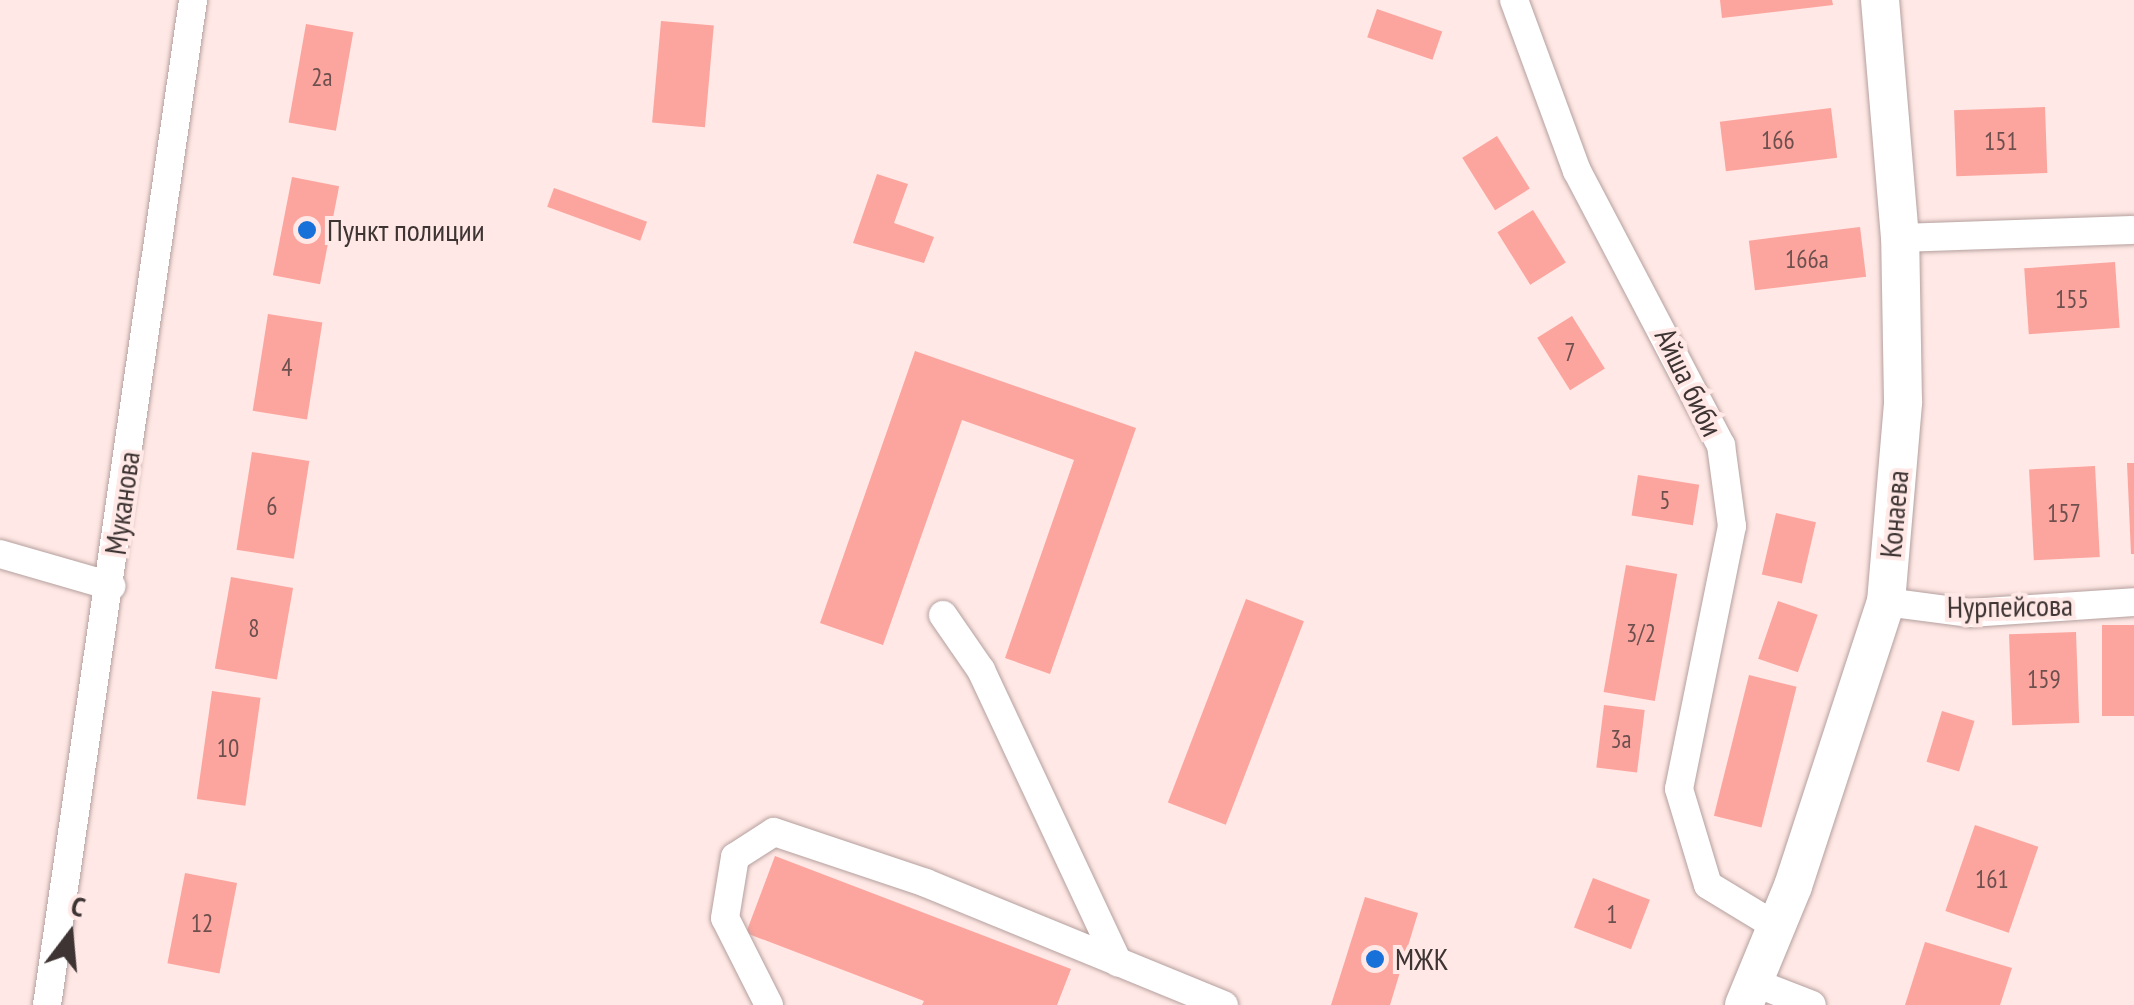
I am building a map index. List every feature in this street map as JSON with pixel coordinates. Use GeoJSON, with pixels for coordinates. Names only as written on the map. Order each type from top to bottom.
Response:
{"type":"FeatureCollection","features":[{"type":"Feature","properties":{"kind":"main road","name":"Конаева"},"geometry":{"type":"LineString","coordinates":[[1749,994],[1777,927],[1886,602],[1903,402],[1900,238],[1880,0]]}},
{"type":"Feature","properties":{"kind":"street","name":"Муканова"},"geometry":{"type":"LineString","coordinates":[[47,1005],[111,586],[193,0]]}},
{"type":"Feature","properties":{"kind":"street","name":"Айша биби"},"geometry":{"type":"LineString","coordinates":[[1514,0],[1578,171],[1721,445],[1732,526],[1680,789],[1708,885],[1777,927]]}},
{"type":"Feature","properties":{"kind":"street"},"geometry":{"type":"LineString","coordinates":[[1900,238],[2132,230]]}},
{"type":"Feature","properties":{"kind":"street"},"geometry":{"type":"LineString","coordinates":[[0,554],[111,586]]}},
{"type":"Feature","properties":{"kind":"street","name":"Нурпейсова"},"geometry":{"type":"LineString","coordinates":[[1886,602],[1970,613],[2134,602]]}},
{"type":"Feature","properties":{"kind":"street"},"geometry":{"type":"LineString","coordinates":[[942,616],[981,670],[1118,962]]}},
{"type":"Feature","properties":{"kind":"street"},"geometry":{"type":"LineString","coordinates":[[769,1005],[724,918],[735,857],[774,832],[926,882],[1224,1005]]}},
{"type":"Feature","properties":{"kind":"street"},"geometry":{"type":"LineString","coordinates":[[1749,994],[1812,1005]]}},
{"type":"Feature","properties":{"kind":"building"},"geometry":{"type":"Polygon","coordinates":[[[1720,0],[1832,0],[1833,5],[1722,18],[1720,0]]]}},
{"type":"Feature","properties":{"kind":"building"},"geometry":{"type":"Polygon","coordinates":[[[1377,9],[1442,31],[1432,60],[1367,37],[1377,9]]]}},
{"type":"Feature","properties":{"kind":"building"},"geometry":{"type":"Polygon","coordinates":[[[661,21],[714,26],[705,127],[652,123],[661,21]]]}},
{"type":"Feature","properties":{"kind":"building"},"geometry":{"type":"Polygon","coordinates":[[[306,24],[353,32],[336,131],[289,122],[306,24]]]}},
{"type":"Feature","properties":{"kind":"building"},"geometry":{"type":"Polygon","coordinates":[[[2045,107],[2047,173],[1956,176],[1954,110],[2045,107]]]}},
{"type":"Feature","properties":{"kind":"building"},"geometry":{"type":"Polygon","coordinates":[[[1831,108],[1837,158],[1726,171],[1720,122],[1831,108]]]}},
{"type":"Feature","properties":{"kind":"building"},"geometry":{"type":"Polygon","coordinates":[[[1497,136],[1530,189],[1495,210],[1462,158],[1497,136]]]}},
{"type":"Feature","properties":{"kind":"building"},"geometry":{"type":"Polygon","coordinates":[[[877,174],[908,184],[894,223],[934,237],[924,263],[853,243],[877,174]]]}},
{"type":"Feature","properties":{"kind":"building","name":"Пункт полиции"},"geometry":{"type":"Polygon","coordinates":[[[292,177],[339,186],[320,284],[273,275],[292,177]]]}},
{"type":"Feature","properties":{"kind":"building"},"geometry":{"type":"Polygon","coordinates":[[[554,188],[647,222],[640,241],[547,207],[554,188]]]}},
{"type":"Feature","properties":{"kind":"building"},"geometry":{"type":"Polygon","coordinates":[[[1533,210],[1566,263],[1530,285],[1497,232],[1533,210]]]}},
{"type":"Feature","properties":{"kind":"building"},"geometry":{"type":"Polygon","coordinates":[[[1860,227],[1866,277],[1755,290],[1749,241],[1860,227]]]}},
{"type":"Feature","properties":{"kind":"building"},"geometry":{"type":"Polygon","coordinates":[[[2115,262],[2120,328],[2029,334],[2024,268],[2115,262]]]}},
{"type":"Feature","properties":{"kind":"building"},"geometry":{"type":"Polygon","coordinates":[[[268,314],[322,323],[307,419],[253,411],[268,314]]]}},
{"type":"Feature","properties":{"kind":"building"},"geometry":{"type":"Polygon","coordinates":[[[1572,316],[1605,369],[1570,390],[1537,338],[1572,316]]]}},
{"type":"Feature","properties":{"kind":"building"},"geometry":{"type":"Polygon","coordinates":[[[915,351],[1136,428],[1050,674],[1005,658],[1074,460],[962,420],[883,645],[820,623],[915,351]]]}},
{"type":"Feature","properties":{"kind":"building"},"geometry":{"type":"Polygon","coordinates":[[[252,452],[309,461],[294,559],[237,550],[252,452]]]}},
{"type":"Feature","properties":{"kind":"building"},"geometry":{"type":"Polygon","coordinates":[[[2127,463],[2134,463],[2134,554],[2131,554],[2127,463]]]}},
{"type":"Feature","properties":{"kind":"building"},"geometry":{"type":"Polygon","coordinates":[[[2095,466],[2100,557],[2034,560],[2029,469],[2095,466]]]}},
{"type":"Feature","properties":{"kind":"building"},"geometry":{"type":"Polygon","coordinates":[[[1638,475],[1699,485],[1693,525],[1632,515],[1638,475]]]}},
{"type":"Feature","properties":{"kind":"building"},"geometry":{"type":"Polygon","coordinates":[[[1776,513],[1816,522],[1802,584],[1762,574],[1776,513]]]}},
{"type":"Feature","properties":{"kind":"building"},"geometry":{"type":"Polygon","coordinates":[[[1626,565],[1677,574],[1655,701],[1604,692],[1626,565]]]}},
{"type":"Feature","properties":{"kind":"building"},"geometry":{"type":"Polygon","coordinates":[[[231,577],[293,588],[277,680],[215,669],[231,577]]]}},
{"type":"Feature","properties":{"kind":"building"},"geometry":{"type":"Polygon","coordinates":[[[1246,599],[1304,621],[1226,825],[1168,803],[1246,599]]]}},
{"type":"Feature","properties":{"kind":"building"},"geometry":{"type":"Polygon","coordinates":[[[1778,601],[1818,615],[1798,672],[1758,659],[1778,601]]]}},
{"type":"Feature","properties":{"kind":"building"},"geometry":{"type":"Polygon","coordinates":[[[2102,625],[2134,625],[2134,716],[2102,716],[2102,625]]]}},
{"type":"Feature","properties":{"kind":"building"},"geometry":{"type":"Polygon","coordinates":[[[2076,632],[2079,723],[2012,725],[2009,634],[2076,632]]]}},
{"type":"Feature","properties":{"kind":"building"},"geometry":{"type":"Polygon","coordinates":[[[1749,675],[1797,687],[1761,828],[1714,816],[1749,675]]]}},
{"type":"Feature","properties":{"kind":"building"},"geometry":{"type":"Polygon","coordinates":[[[212,691],[261,698],[245,806],[197,799],[212,691]]]}},
{"type":"Feature","properties":{"kind":"building"},"geometry":{"type":"Polygon","coordinates":[[[1604,705],[1645,710],[1637,773],[1596,768],[1604,705]]]}},
{"type":"Feature","properties":{"kind":"building"},"geometry":{"type":"Polygon","coordinates":[[[1942,711],[1975,721],[1959,772],[1927,762],[1942,711]]]}},
{"type":"Feature","properties":{"kind":"building"},"geometry":{"type":"Polygon","coordinates":[[[1975,825],[2038,847],[2009,933],[1945,911],[1975,825]]]}},
{"type":"Feature","properties":{"kind":"building"},"geometry":{"type":"Polygon","coordinates":[[[775,856],[1071,969],[1057,1005],[922,1005],[924,1001],[746,933],[775,856]]]}},
{"type":"Feature","properties":{"kind":"building"},"geometry":{"type":"Polygon","coordinates":[[[185,873],[237,883],[219,973],[167,963],[185,873]]]}},
{"type":"Feature","properties":{"kind":"building"},"geometry":{"type":"Polygon","coordinates":[[[1593,878],[1650,900],[1631,949],[1574,927],[1593,878]]]}},
{"type":"Feature","properties":{"kind":"building","name":"МЖК"},"geometry":{"type":"Polygon","coordinates":[[[1365,897],[1418,913],[1390,1005],[1331,1005],[1365,897]]]}},
{"type":"Feature","properties":{"kind":"building"},"geometry":{"type":"Polygon","coordinates":[[[1925,942],[2012,968],[2000,1005],[1905,1005],[1925,942]]]}},
{"type":"Feature","properties":{"kind":"place","name":"Пункт полиции"},"geometry":{"type":"Point","coordinates":[307,230]}},
{"type":"Feature","properties":{"kind":"place","name":"МЖК"},"geometry":{"type":"Point","coordinates":[1375,959]}}]}
